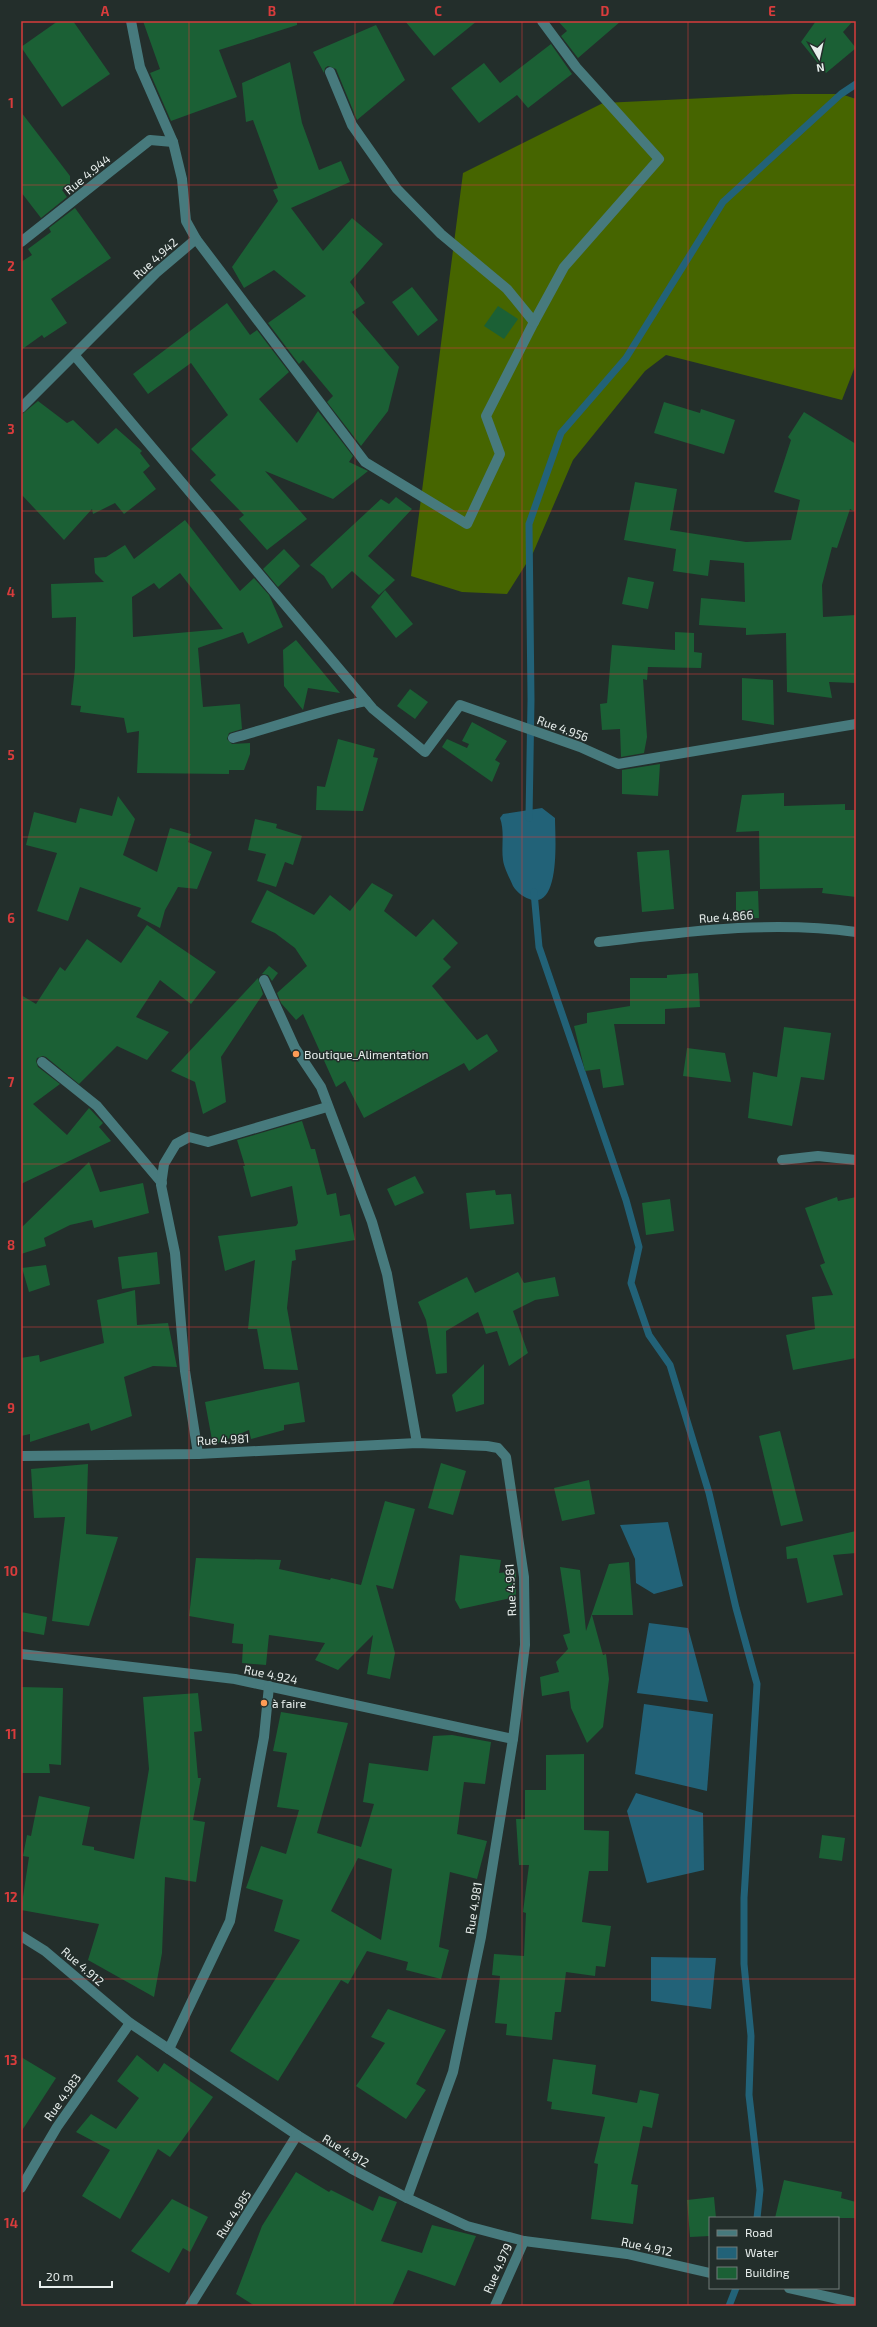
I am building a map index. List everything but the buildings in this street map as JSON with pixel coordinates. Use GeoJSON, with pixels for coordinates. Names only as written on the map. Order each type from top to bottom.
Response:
{"type":"FeatureCollection","features":[{"type":"Feature","properties":{"kind":"street","name":"Rue 4.942"},"geometry":{"type":"LineString","coordinates":[[21,408],[75,356],[156,273],[196,239],[186,222],[182,179],[172,142],[140,67],[131,21]]}},
{"type":"Feature","properties":{"kind":"street"},"geometry":{"type":"LineString","coordinates":[[196,239],[365,462],[467,524],[500,454],[486,416],[534,322],[564,267],[659,158],[576,68],[542,21]]}},
{"type":"Feature","properties":{"kind":"street"},"geometry":{"type":"LineString","coordinates":[[330,72],[352,125],[397,189],[441,234],[507,289],[534,322]]}},
{"type":"Feature","properties":{"kind":"street","name":"Rue 4.944"},"geometry":{"type":"LineString","coordinates":[[21,242],[150,140],[172,142]]}},
{"type":"Feature","properties":{"kind":"street","name":"Rue 4.956"},"geometry":{"type":"LineString","coordinates":[[75,356],[373,709],[425,752],[460,705],[580,747],[618,764],[856,724]]}},
{"type":"Feature","properties":{"kind":"street"},"geometry":{"type":"LineString","coordinates":[[233,738],[297,721],[342,706],[366,701]]}},
{"type":"Feature","properties":{"kind":"street","name":"Rue 4.866"},"geometry":{"type":"LineString","coordinates":[[599,942],[730,927],[823,927],[856,932]]}},
{"type":"Feature","properties":{"kind":"street"},"geometry":{"type":"LineString","coordinates":[[264,980],[295,1048],[315,1076],[372,1222],[387,1274],[417,1443]]}},
{"type":"Feature","properties":{"kind":"street"},"geometry":{"type":"LineString","coordinates":[[42,1062],[97,1106],[162,1182]]}},
{"type":"Feature","properties":{"kind":"street"},"geometry":{"type":"LineString","coordinates":[[198,1454],[185,1371],[175,1253],[162,1182],[164,1164],[176,1144],[189,1137],[208,1142],[327,1107]]}},
{"type":"Feature","properties":{"kind":"street"},"geometry":{"type":"LineString","coordinates":[[782,1160],[818,1156],[841,1156],[856,1160]]}},
{"type":"Feature","properties":{"kind":"street","name":"Rue 4.981"},"geometry":{"type":"LineString","coordinates":[[21,1456],[198,1454],[417,1443],[487,1446],[498,1448],[506,1457],[524,1577],[525,1645],[513,1739],[481,1937],[453,2072],[407,2198]]}},
{"type":"Feature","properties":{"kind":"street","name":"Rue 4.924"},"geometry":{"type":"LineString","coordinates":[[21,1654],[235,1679],[513,1739]]}},
{"type":"Feature","properties":{"kind":"street"},"geometry":{"type":"LineString","coordinates":[[169,2050],[230,1921],[264,1737],[269,1686]]}},
{"type":"Feature","properties":{"kind":"street","name":"Rue 4.912"},"geometry":{"type":"LineString","coordinates":[[21,1936],[45,1951],[130,2023],[169,2050],[352,2170],[407,2198],[467,2226],[524,2241],[627,2254],[709,2273]]}},
{"type":"Feature","properties":{"kind":"street","name":"Rue 4.983"},"geometry":{"type":"LineString","coordinates":[[21,2188],[57,2127],[130,2023]]}},
{"type":"Feature","properties":{"kind":"street","name":"Rue 4.985"},"geometry":{"type":"LineString","coordinates":[[190,2306],[297,2135]]}},
{"type":"Feature","properties":{"kind":"street","name":"Rue 4.979"},"geometry":{"type":"LineString","coordinates":[[495,2306],[524,2241]]}},
{"type":"Feature","properties":{"kind":"street"},"geometry":{"type":"LineString","coordinates":[[793,2289],[856,2303]]}},
{"type":"Feature","properties":{"kind":"green space"},"geometry":{"type":"Polygon","coordinates":[[[793,94],[841,94],[856,99],[856,364],[842,400],[666,355],[645,371],[573,460],[533,553],[507,594],[462,592],[411,576],[463,173],[603,103],[793,94]]]}},
{"type":"Feature","properties":{"kind":"water"},"geometry":{"type":"Polygon","coordinates":[[[542,808],[555,818],[554,868],[552,881],[548,892],[541,899],[532,900],[524,897],[517,891],[513,886],[506,870],[503,860],[502,828],[500,818],[503,814],[542,808]]]}},
{"type":"Feature","properties":{"kind":"water"},"geometry":{"type":"Polygon","coordinates":[[[668,1522],[683,1586],[654,1594],[636,1583],[635,1559],[620,1525],[668,1522]]]}},
{"type":"Feature","properties":{"kind":"water"},"geometry":{"type":"Polygon","coordinates":[[[649,1623],[688,1628],[708,1702],[637,1693],[649,1623]]]}},
{"type":"Feature","properties":{"kind":"water"},"geometry":{"type":"Polygon","coordinates":[[[644,1704],[713,1714],[707,1791],[635,1774],[644,1704]]]}},
{"type":"Feature","properties":{"kind":"water"},"geometry":{"type":"Polygon","coordinates":[[[636,1793],[703,1813],[704,1870],[647,1883],[627,1811],[636,1793]]]}},
{"type":"Feature","properties":{"kind":"water"},"geometry":{"type":"Polygon","coordinates":[[[651,1957],[716,1958],[711,2009],[651,2001],[651,1957]]]}},
{"type":"Feature","properties":{"kind":"waterway"},"geometry":{"type":"LineString","coordinates":[[529,818],[531,700],[529,524],[561,433],[626,358],[723,202],[841,94],[856,84]]}},
{"type":"Feature","properties":{"kind":"waterway"},"geometry":{"type":"LineString","coordinates":[[534,892],[539,947],[626,1200],[639,1247],[631,1283],[649,1335],[670,1365],[709,1493],[736,1608],[757,1684],[744,1898],[744,1964],[751,2036],[749,2095],[760,2190],[757,2217]]}},
{"type":"Feature","properties":{"kind":"waterway"},"geometry":{"type":"LineString","coordinates":[[729,2306],[736,2289]]}},
{"type":"Feature","properties":{"kind":"place","name":"Boutique_Alimentation"},"geometry":{"type":"Point","coordinates":[296,1054]}},
{"type":"Feature","properties":{"kind":"place","name":"à faire"},"geometry":{"type":"Point","coordinates":[264,1703]}}]}
